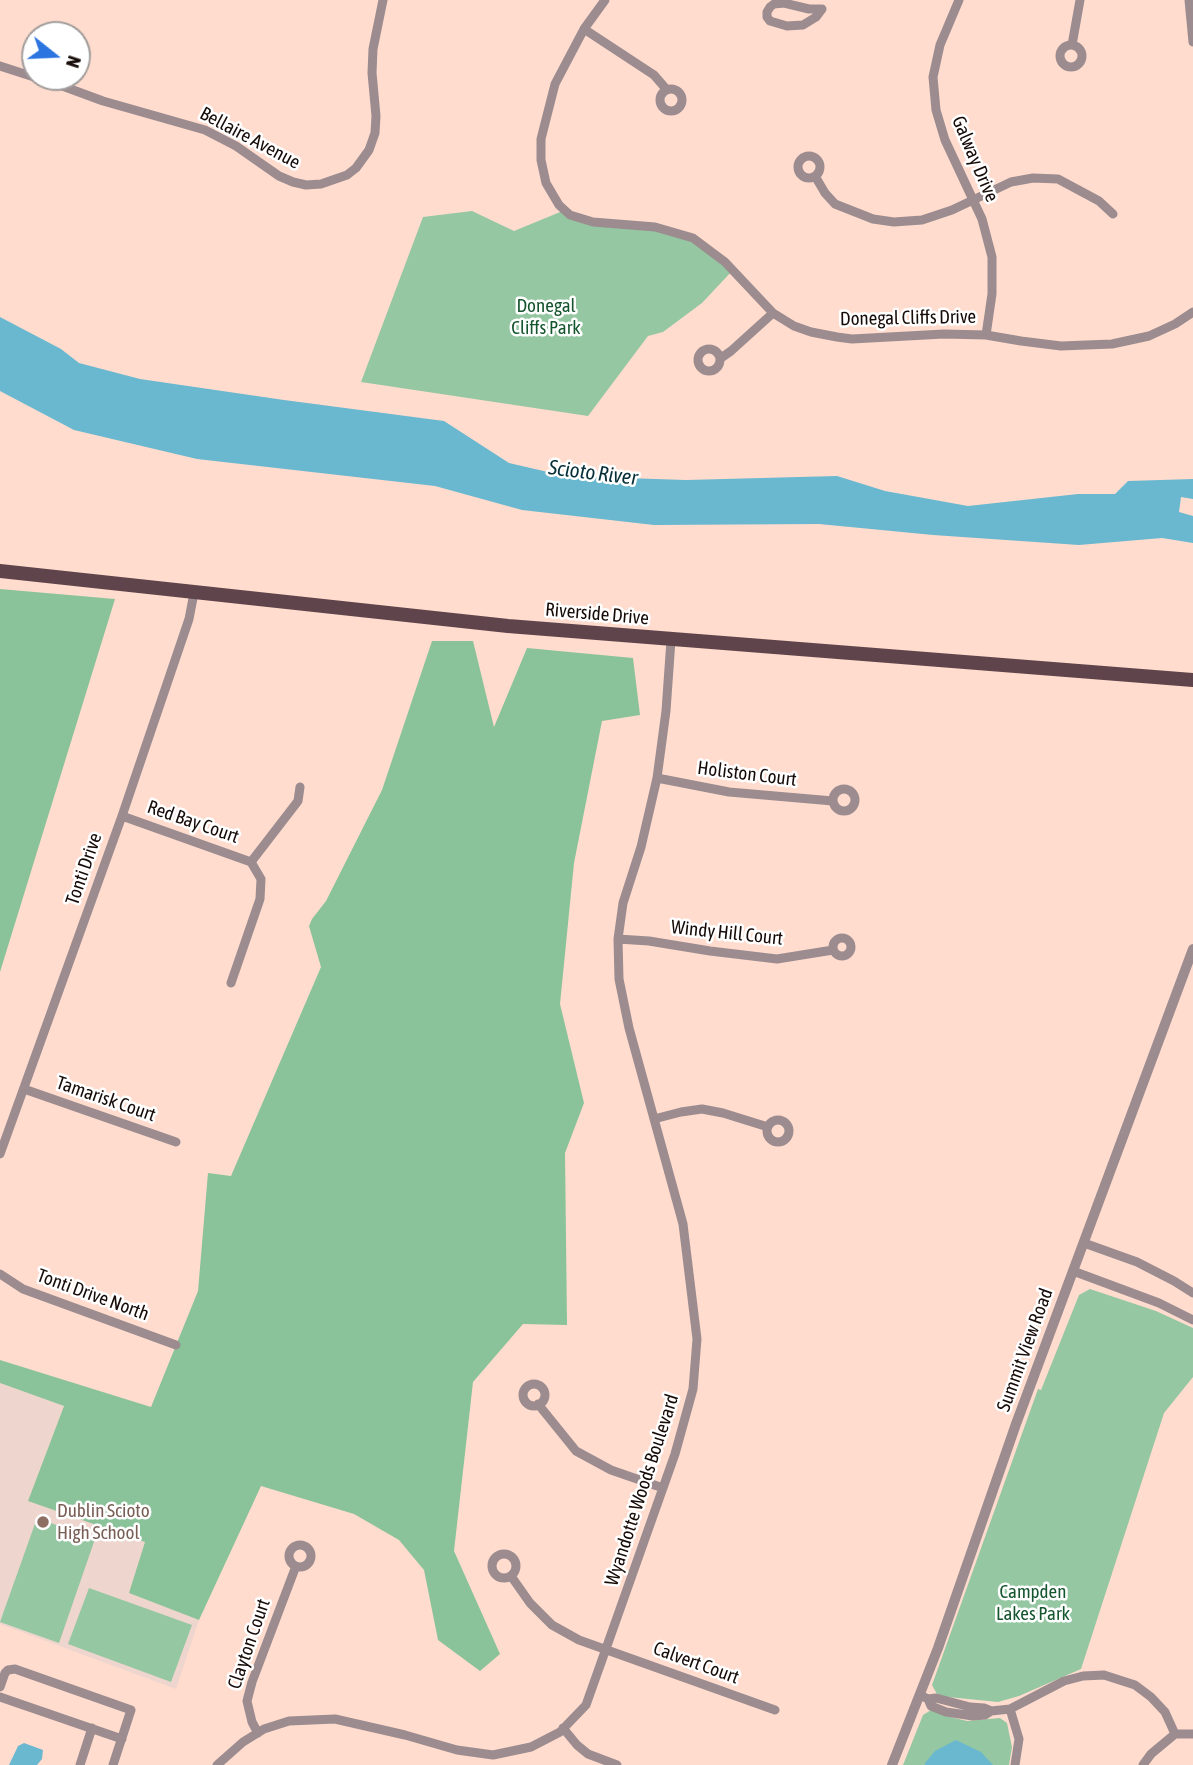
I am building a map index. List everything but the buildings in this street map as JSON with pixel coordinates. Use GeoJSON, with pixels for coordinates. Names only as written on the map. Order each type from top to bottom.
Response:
{"type":"FeatureCollection","features":[{"type":"Feature","properties":{"kind":"main road","name":"Riverside Drive"},"geometry":{"type":"LineString","coordinates":[[0,571],[508,626],[1193,680]]}},
{"type":"Feature","properties":{"kind":"street","name":"Bellaire Avenue"},"geometry":{"type":"LineString","coordinates":[[0,66],[103,101],[205,130],[236,146],[293,183],[321,184],[347,175],[356,167],[369,150],[375,133],[373,49],[383,0]]}},
{"type":"Feature","properties":{"kind":"street"},"geometry":{"type":"LineString","coordinates":[[605,0],[584,29],[654,75],[667,90]]}},
{"type":"Feature","properties":{"kind":"street"},"geometry":{"type":"LineString","coordinates":[[822,9],[774,4],[767,12],[770,21],[775,24],[803,25],[816,17],[829,0]]}},
{"type":"Feature","properties":{"kind":"street","name":"Galway Drive"},"geometry":{"type":"LineString","coordinates":[[958,0],[940,45],[933,77],[936,110],[945,140],[982,219],[992,257],[992,294],[986,335]]}},
{"type":"Feature","properties":{"kind":"street"},"geometry":{"type":"LineString","coordinates":[[1072,45],[1080,0]]}},
{"type":"Feature","properties":{"kind":"street"},"geometry":{"type":"LineString","coordinates":[[1189,0],[1193,42]]}},
{"type":"Feature","properties":{"kind":"street","name":"Donegal Cliffs Drive"},"geometry":{"type":"LineString","coordinates":[[584,29],[552,91],[541,139],[541,160],[546,183],[559,205],[570,215],[593,222],[655,227],[693,238],[725,262],[773,313],[794,326],[811,332],[852,339],[944,334],[986,335],[1061,346],[1112,344],[1149,336],[1193,313]]}},
{"type":"Feature","properties":{"kind":"street"},"geometry":{"type":"LineString","coordinates":[[815,176],[835,204],[873,219],[897,223],[922,220],[952,210],[1011,182],[1033,178],[1058,178],[1099,201],[1113,214]]}},
{"type":"Feature","properties":{"kind":"street"},"geometry":{"type":"LineString","coordinates":[[721,358],[773,313]]}},
{"type":"Feature","properties":{"kind":"street","name":"Tonti Drive"},"geometry":{"type":"LineString","coordinates":[[0,1154],[122,816],[189,619],[194,593]]}},
{"type":"Feature","properties":{"kind":"street","name":"Wyandotte Woods Boulevard"},"geometry":{"type":"LineString","coordinates":[[218,1765],[243,1742],[264,1729],[289,1721],[335,1719],[405,1735],[457,1751],[493,1755],[531,1747],[560,1732],[586,1705],[675,1454],[693,1389],[697,1339],[683,1224],[629,1028],[619,979],[618,939],[623,903],[641,847],[657,778],[666,711],[671,640]]}},
{"type":"Feature","properties":{"kind":"street","name":"Holiston Court"},"geometry":{"type":"LineString","coordinates":[[657,778],[729,792],[833,801]]}},
{"type":"Feature","properties":{"kind":"street"},"geometry":{"type":"LineString","coordinates":[[251,862],[298,801],[300,787]]}},
{"type":"Feature","properties":{"kind":"street","name":"Red Bay Court"},"geometry":{"type":"LineString","coordinates":[[122,816],[251,862],[261,879],[260,899],[231,983]]}},
{"type":"Feature","properties":{"kind":"street","name":"Windy Hill Court"},"geometry":{"type":"LineString","coordinates":[[618,939],[778,959],[833,950]]}},
{"type":"Feature","properties":{"kind":"street","name":"Summit View Road"},"geometry":{"type":"LineString","coordinates":[[892,1765],[924,1697],[938,1648],[1016,1424],[1193,949]]}},
{"type":"Feature","properties":{"kind":"street","name":"Tamarisk Court"},"geometry":{"type":"LineString","coordinates":[[24,1089],[176,1142]]}},
{"type":"Feature","properties":{"kind":"street"},"geometry":{"type":"LineString","coordinates":[[654,1119],[702,1109],[723,1112],[768,1127]]}},
{"type":"Feature","properties":{"kind":"street"},"geometry":{"type":"LineString","coordinates":[[1084,1243],[1137,1262],[1193,1293]]}},
{"type":"Feature","properties":{"kind":"street"},"geometry":{"type":"LineString","coordinates":[[1073,1270],[1193,1320]]}},
{"type":"Feature","properties":{"kind":"street","name":"Tonti Drive North"},"geometry":{"type":"LineString","coordinates":[[0,1274],[23,1289],[176,1345]]}},
{"type":"Feature","properties":{"kind":"street"},"geometry":{"type":"LineString","coordinates":[[538,1404],[576,1451],[611,1470],[663,1488]]}},
{"type":"Feature","properties":{"kind":"street","name":"Clayton Court"},"geometry":{"type":"LineString","coordinates":[[258,1733],[247,1701],[296,1566]]}},
{"type":"Feature","properties":{"kind":"street","name":"Calvert Court"},"geometry":{"type":"LineString","coordinates":[[510,1576],[552,1625],[579,1640],[775,1710]]}},
{"type":"Feature","properties":{"kind":"street"},"geometry":{"type":"LineString","coordinates":[[0,1687],[5,1673],[15,1669],[131,1710],[113,1765]]}},
{"type":"Feature","properties":{"kind":"street"},"geometry":{"type":"LineString","coordinates":[[924,1697],[991,1711],[1010,1709],[1064,1681],[1083,1676],[1104,1675],[1135,1685],[1152,1697],[1165,1713],[1175,1734]]}},
{"type":"Feature","properties":{"kind":"street"},"geometry":{"type":"LineString","coordinates":[[0,1696],[122,1738]]}},
{"type":"Feature","properties":{"kind":"street"},"geometry":{"type":"LineString","coordinates":[[1010,1709],[1018,1739],[1015,1765]]}},
{"type":"Feature","properties":{"kind":"street"},"geometry":{"type":"LineString","coordinates":[[80,1765],[92,1728]]}},
{"type":"Feature","properties":{"kind":"street"},"geometry":{"type":"LineString","coordinates":[[564,1728],[588,1754],[617,1765]]}},
{"type":"Feature","properties":{"kind":"street"},"geometry":{"type":"LineString","coordinates":[[1143,1765],[1175,1734],[1193,1734]]}},
{"type":"Feature","properties":{"kind":"shaded area","name":"Dublin Scioto High School"},"geometry":{"type":"Polygon","coordinates":[[[0,1383],[64,1406],[28,1501],[146,1542],[129,1593],[199,1620],[176,1689],[0,1624],[0,1383]]]}},
{"type":"Feature","properties":{"kind":"green space","name":"Donegal Cliffs Park"},"geometry":{"type":"Polygon","coordinates":[[[565,210],[570,215],[655,227],[693,238],[733,270],[702,303],[663,332],[648,336],[588,416],[361,382],[423,217],[472,211],[514,231],[565,210]]]}},
{"type":"Feature","properties":{"kind":"green space"},"geometry":{"type":"Polygon","coordinates":[[[0,589],[115,599],[0,972],[0,589]]]}},
{"type":"Feature","properties":{"kind":"green space"},"geometry":{"type":"Polygon","coordinates":[[[432,641],[473,641],[494,727],[527,648],[633,658],[640,715],[602,721],[574,863],[560,1004],[584,1103],[565,1153],[567,1325],[523,1324],[473,1382],[454,1551],[500,1654],[480,1671],[438,1640],[424,1570],[399,1540],[354,1514],[261,1486],[199,1620],[129,1593],[145,1542],[28,1501],[64,1406],[0,1383],[0,1360],[151,1407],[198,1291],[208,1173],[231,1176],[321,967],[309,926],[326,901],[382,790],[432,641]]]}},
{"type":"Feature","properties":{"kind":"green space","name":"Campden Lakes Park"},"geometry":{"type":"Polygon","coordinates":[[[1090,1289],[1156,1311],[1193,1328],[1193,1377],[1164,1413],[1081,1669],[1019,1696],[998,1702],[938,1696],[932,1685],[1038,1389],[1041,1390],[1079,1295],[1090,1289]]]}},
{"type":"Feature","properties":{"kind":"green space"},"geometry":{"type":"Polygon","coordinates":[[[37,1518],[95,1539],[59,1643],[0,1622],[37,1518]]]}},
{"type":"Feature","properties":{"kind":"green space"},"geometry":{"type":"Polygon","coordinates":[[[89,1588],[192,1625],[171,1682],[68,1644],[89,1588]]]}},
{"type":"Feature","properties":{"kind":"green space"},"geometry":{"type":"Polygon","coordinates":[[[931,1710],[967,1721],[1000,1718],[1007,1723],[1012,1747],[1009,1765],[903,1765],[923,1715],[931,1710]]]}},
{"type":"Feature","properties":{"kind":"water"},"geometry":{"type":"Polygon","coordinates":[[[0,317],[61,349],[79,363],[140,379],[444,421],[509,463],[565,476],[686,480],[837,476],[885,491],[968,506],[1078,494],[1115,494],[1128,481],[1193,479],[1193,499],[1181,497],[1179,512],[1193,516],[1193,543],[1162,538],[1079,545],[819,524],[654,525],[522,510],[435,486],[197,459],[74,430],[0,391],[0,317]]]}},
{"type":"Feature","properties":{"kind":"water"},"geometry":{"type":"Polygon","coordinates":[[[956,1740],[981,1752],[993,1765],[925,1765],[935,1751],[956,1740]]]}},
{"type":"Feature","properties":{"kind":"water"},"geometry":{"type":"Polygon","coordinates":[[[24,1743],[43,1750],[42,1759],[37,1765],[9,1765],[18,1746],[24,1743]]]}},
{"type":"Feature","properties":{"kind":"place","name":"Dublin Scioto High School"},"geometry":{"type":"Point","coordinates":[43,1522]}},
{"type":"Feature","properties":{"kind":"water label","name":"Scioto River"},"geometry":{"type":"Point","coordinates":[593,473]}}]}
